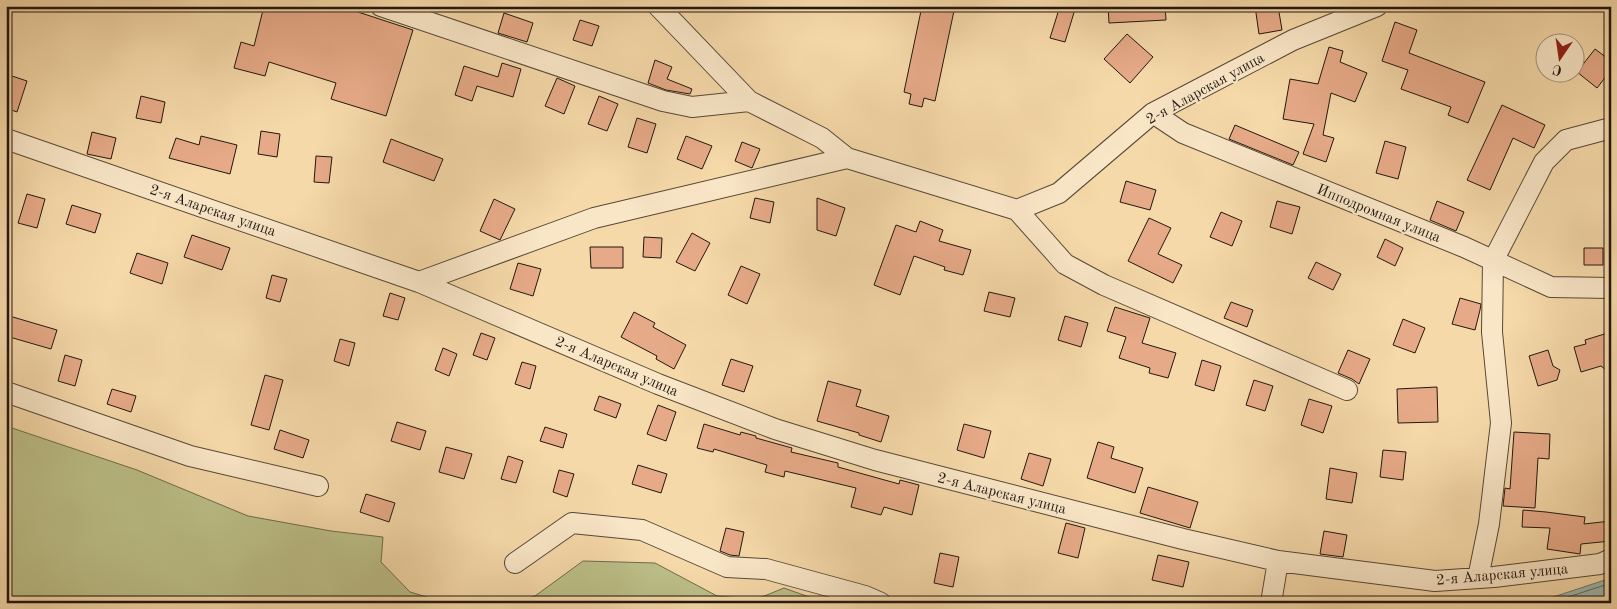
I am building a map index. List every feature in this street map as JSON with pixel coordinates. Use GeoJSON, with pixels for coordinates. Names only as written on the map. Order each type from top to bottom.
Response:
{"type":"FeatureCollection","features":[{"type":"Feature","properties":{"kind":"street"},"geometry":{"type":"LineString","coordinates":[[381,6],[663,101],[692,107],[749,101]]}},
{"type":"Feature","properties":{"kind":"street"},"geometry":{"type":"LineString","coordinates":[[658,6],[749,101],[822,138],[847,158],[1016,210],[1065,264],[1104,284],[1347,390]]}},
{"type":"Feature","properties":{"kind":"street","name":"2-я Аларская улица"},"geometry":{"type":"LineString","coordinates":[[1016,210],[1059,192],[1153,113],[1294,40],[1377,6]]}},
{"type":"Feature","properties":{"kind":"street","name":"Ипподромная улица"},"geometry":{"type":"LineString","coordinates":[[1153,113],[1183,133],[1493,260],[1551,286],[1611,288]]}},
{"type":"Feature","properties":{"kind":"street"},"geometry":{"type":"LineString","coordinates":[[1478,578],[1489,524],[1501,423],[1492,332],[1493,260],[1544,162],[1566,140],[1611,128]]}},
{"type":"Feature","properties":{"kind":"street","name":"2-я Аларская улица"},"geometry":{"type":"LineString","coordinates":[[6,139],[419,282],[658,384],[775,429],[884,462],[1183,539],[1278,561],[1435,581],[1600,564],[1611,560]]}},
{"type":"Feature","properties":{"kind":"street"},"geometry":{"type":"LineString","coordinates":[[419,282],[594,218],[847,158]]}},
{"type":"Feature","properties":{"kind":"street"},"geometry":{"type":"LineString","coordinates":[[6,392],[190,456],[318,486]]}},
{"type":"Feature","properties":{"kind":"street"},"geometry":{"type":"LineString","coordinates":[[515,563],[572,523],[642,530],[727,567],[766,569],[865,596],[881,603]]}},
{"type":"Feature","properties":{"kind":"street"},"geometry":{"type":"LineString","coordinates":[[1271,603],[1278,561]]}},
{"type":"Feature","properties":{"kind":"green space"},"geometry":{"type":"Polygon","coordinates":[[[6,426],[137,470],[248,516],[331,531],[383,537],[381,562],[410,592],[447,603],[16,603],[6,589],[6,426]]]}},
{"type":"Feature","properties":{"kind":"green space"},"geometry":{"type":"Polygon","coordinates":[[[583,561],[655,563],[717,596],[757,599],[784,588],[826,603],[510,603],[535,596],[583,561]]]}},
{"type":"Feature","properties":{"kind":"green space"},"geometry":{"type":"Polygon","coordinates":[[[1316,599],[1440,603],[1310,603],[1316,599]]]}},
{"type":"Feature","properties":{"kind":"water"},"geometry":{"type":"Polygon","coordinates":[[[1611,578],[1611,603],[1535,603],[1611,578]]]}},
{"type":"Feature","properties":{"kind":"building"},"geometry":{"type":"Polygon","coordinates":[[[264,6],[360,6],[358,12],[413,30],[386,116],[331,99],[336,83],[269,62],[265,76],[234,68],[241,42],[254,46],[264,6]]]}},
{"type":"Feature","properties":{"kind":"building"},"geometry":{"type":"Polygon","coordinates":[[[922,6],[955,6],[935,101],[924,98],[922,107],[909,104],[911,94],[904,92],[922,6]]]}},
{"type":"Feature","properties":{"kind":"building"},"geometry":{"type":"Polygon","coordinates":[[[1060,6],[1076,6],[1065,42],[1050,38],[1060,6]]]}},
{"type":"Feature","properties":{"kind":"building"},"geometry":{"type":"Polygon","coordinates":[[[1108,6],[1165,6],[1166,20],[1109,23],[1108,6]]]}},
{"type":"Feature","properties":{"kind":"building"},"geometry":{"type":"Polygon","coordinates":[[[1255,6],[1278,6],[1282,30],[1259,34],[1255,6]]]}},
{"type":"Feature","properties":{"kind":"building"},"geometry":{"type":"Polygon","coordinates":[[[504,13],[533,23],[527,42],[498,33],[504,13]]]}},
{"type":"Feature","properties":{"kind":"building"},"geometry":{"type":"Polygon","coordinates":[[[580,20],[599,26],[592,46],[573,40],[580,20]]]}},
{"type":"Feature","properties":{"kind":"building"},"geometry":{"type":"Polygon","coordinates":[[[1395,22],[1417,30],[1409,53],[1485,82],[1468,123],[1448,115],[1451,107],[1401,89],[1408,70],[1382,61],[1395,22]]]}},
{"type":"Feature","properties":{"kind":"building"},"geometry":{"type":"Polygon","coordinates":[[[1127,34],[1153,57],[1130,83],[1104,59],[1127,34]]]}},
{"type":"Feature","properties":{"kind":"building"},"geometry":{"type":"Polygon","coordinates":[[[1329,47],[1343,51],[1340,62],[1367,73],[1355,102],[1331,93],[1323,135],[1334,138],[1326,162],[1303,154],[1314,124],[1283,119],[1290,79],[1318,84],[1329,47]]]}},
{"type":"Feature","properties":{"kind":"building"},"geometry":{"type":"Polygon","coordinates":[[[1595,49],[1611,61],[1611,70],[1597,88],[1584,78],[1584,63],[1595,49]]]}},
{"type":"Feature","properties":{"kind":"building"},"geometry":{"type":"Polygon","coordinates":[[[655,60],[672,67],[667,79],[692,89],[690,94],[666,90],[648,83],[655,60]]]}},
{"type":"Feature","properties":{"kind":"building"},"geometry":{"type":"Polygon","coordinates":[[[502,63],[521,69],[513,97],[477,86],[472,101],[455,95],[464,66],[498,77],[502,63]]]}},
{"type":"Feature","properties":{"kind":"building"},"geometry":{"type":"Polygon","coordinates":[[[6,74],[27,81],[17,112],[6,108],[6,74]]]}},
{"type":"Feature","properties":{"kind":"building"},"geometry":{"type":"Polygon","coordinates":[[[557,78],[575,86],[564,114],[545,106],[557,78]]]}},
{"type":"Feature","properties":{"kind":"building"},"geometry":{"type":"Polygon","coordinates":[[[141,96],[165,102],[161,123],[136,118],[141,96]]]}},
{"type":"Feature","properties":{"kind":"building"},"geometry":{"type":"Polygon","coordinates":[[[599,96],[618,104],[607,131],[588,124],[599,96]]]}},
{"type":"Feature","properties":{"kind":"building"},"geometry":{"type":"Polygon","coordinates":[[[1502,105],[1545,125],[1534,148],[1513,138],[1490,190],[1467,180],[1502,105]]]}},
{"type":"Feature","properties":{"kind":"building"},"geometry":{"type":"Polygon","coordinates":[[[637,118],[656,124],[647,153],[628,147],[637,118]]]}},
{"type":"Feature","properties":{"kind":"building"},"geometry":{"type":"Polygon","coordinates":[[[1235,125],[1299,152],[1293,165],[1229,139],[1235,125]]]}},
{"type":"Feature","properties":{"kind":"building"},"geometry":{"type":"Polygon","coordinates":[[[261,131],[280,134],[277,157],[258,154],[261,131]]]}},
{"type":"Feature","properties":{"kind":"building"},"geometry":{"type":"Polygon","coordinates":[[[92,132],[116,138],[111,159],[87,154],[92,132]]]}},
{"type":"Feature","properties":{"kind":"building"},"geometry":{"type":"Polygon","coordinates":[[[201,136],[237,145],[230,174],[169,158],[176,138],[199,145],[201,136]]]}},
{"type":"Feature","properties":{"kind":"building"},"geometry":{"type":"Polygon","coordinates":[[[686,136],[712,146],[702,169],[677,159],[686,136]]]}},
{"type":"Feature","properties":{"kind":"building"},"geometry":{"type":"Polygon","coordinates":[[[391,139],[443,159],[434,181],[383,162],[391,139]]]}},
{"type":"Feature","properties":{"kind":"building"},"geometry":{"type":"Polygon","coordinates":[[[1385,141],[1406,147],[1398,179],[1376,173],[1385,141]]]}},
{"type":"Feature","properties":{"kind":"building"},"geometry":{"type":"Polygon","coordinates":[[[742,142],[760,149],[752,168],[735,161],[742,142]]]}},
{"type":"Feature","properties":{"kind":"building"},"geometry":{"type":"Polygon","coordinates":[[[316,156],[332,157],[329,183],[314,182],[316,156]]]}},
{"type":"Feature","properties":{"kind":"building"},"geometry":{"type":"Polygon","coordinates":[[[1126,181],[1156,190],[1150,210],[1120,202],[1126,181]]]}},
{"type":"Feature","properties":{"kind":"building"},"geometry":{"type":"Polygon","coordinates":[[[27,194],[45,199],[37,228],[18,223],[27,194]]]}},
{"type":"Feature","properties":{"kind":"building"},"geometry":{"type":"Polygon","coordinates":[[[755,198],[774,202],[770,223],[750,218],[755,198]]]}},
{"type":"Feature","properties":{"kind":"building"},"geometry":{"type":"Polygon","coordinates":[[[817,198],[845,208],[836,236],[817,230],[817,198]]]}},
{"type":"Feature","properties":{"kind":"building"},"geometry":{"type":"Polygon","coordinates":[[[494,199],[515,209],[500,240],[480,231],[494,199]]]}},
{"type":"Feature","properties":{"kind":"building"},"geometry":{"type":"Polygon","coordinates":[[[1277,201],[1300,207],[1292,234],[1270,227],[1277,201]]]}},
{"type":"Feature","properties":{"kind":"building"},"geometry":{"type":"Polygon","coordinates":[[[1437,201],[1464,212],[1456,231],[1430,220],[1437,201]]]}},
{"type":"Feature","properties":{"kind":"building"},"geometry":{"type":"Polygon","coordinates":[[[72,205],[101,214],[95,233],[66,224],[72,205]]]}},
{"type":"Feature","properties":{"kind":"building"},"geometry":{"type":"Polygon","coordinates":[[[1221,212],[1242,221],[1232,246],[1210,237],[1221,212]]]}},
{"type":"Feature","properties":{"kind":"building"},"geometry":{"type":"Polygon","coordinates":[[[1149,218],[1171,228],[1158,254],[1182,265],[1173,283],[1128,261],[1149,218]]]}},
{"type":"Feature","properties":{"kind":"building"},"geometry":{"type":"Polygon","coordinates":[[[920,221],[943,230],[939,241],[971,250],[963,275],[944,270],[945,267],[914,256],[900,295],[874,285],[896,225],[916,232],[920,221]]]}},
{"type":"Feature","properties":{"kind":"building"},"geometry":{"type":"Polygon","coordinates":[[[692,233],[710,243],[695,271],[676,262],[692,233]]]}},
{"type":"Feature","properties":{"kind":"building"},"geometry":{"type":"Polygon","coordinates":[[[192,235],[230,248],[222,270],[184,257],[192,235]]]}},
{"type":"Feature","properties":{"kind":"building"},"geometry":{"type":"Polygon","coordinates":[[[644,237],[662,238],[661,258],[643,257],[644,237]]]}},
{"type":"Feature","properties":{"kind":"building"},"geometry":{"type":"Polygon","coordinates":[[[1385,239],[1403,248],[1395,266],[1377,257],[1385,239]]]}},
{"type":"Feature","properties":{"kind":"building"},"geometry":{"type":"Polygon","coordinates":[[[590,247],[623,247],[623,268],[591,268],[590,247]]]}},
{"type":"Feature","properties":{"kind":"building"},"geometry":{"type":"Polygon","coordinates":[[[1584,248],[1603,248],[1603,265],[1584,265],[1584,248]]]}},
{"type":"Feature","properties":{"kind":"building"},"geometry":{"type":"Polygon","coordinates":[[[137,253],[168,263],[162,284],[130,273],[137,253]]]}},
{"type":"Feature","properties":{"kind":"building"},"geometry":{"type":"Polygon","coordinates":[[[1316,262],[1341,274],[1333,290],[1308,278],[1316,262]]]}},
{"type":"Feature","properties":{"kind":"building"},"geometry":{"type":"Polygon","coordinates":[[[518,263],[541,269],[533,296],[510,289],[518,263]]]}},
{"type":"Feature","properties":{"kind":"building"},"geometry":{"type":"Polygon","coordinates":[[[741,266],[760,274],[747,304],[728,295],[741,266]]]}},
{"type":"Feature","properties":{"kind":"building"},"geometry":{"type":"Polygon","coordinates":[[[272,275],[287,279],[280,302],[266,298],[272,275]]]}},
{"type":"Feature","properties":{"kind":"building"},"geometry":{"type":"Polygon","coordinates":[[[989,292],[1015,298],[1010,317],[984,311],[989,292]]]}},
{"type":"Feature","properties":{"kind":"building"},"geometry":{"type":"Polygon","coordinates":[[[390,293],[405,298],[398,320],[383,316],[390,293]]]}},
{"type":"Feature","properties":{"kind":"building"},"geometry":{"type":"Polygon","coordinates":[[[1460,298],[1481,304],[1475,330],[1452,324],[1460,298]]]}},
{"type":"Feature","properties":{"kind":"building"},"geometry":{"type":"Polygon","coordinates":[[[1231,302],[1253,310],[1247,327],[1224,318],[1231,302]]]}},
{"type":"Feature","properties":{"kind":"building"},"geometry":{"type":"Polygon","coordinates":[[[1115,307],[1150,318],[1142,343],[1176,353],[1168,378],[1149,373],[1150,368],[1119,358],[1126,337],[1107,331],[1115,307]]]}},
{"type":"Feature","properties":{"kind":"building"},"geometry":{"type":"Polygon","coordinates":[[[634,312],[655,323],[653,327],[686,345],[674,369],[656,359],[657,356],[621,337],[634,312]]]}},
{"type":"Feature","properties":{"kind":"building"},"geometry":{"type":"Polygon","coordinates":[[[6,315],[57,330],[51,349],[6,336],[6,315]]]}},
{"type":"Feature","properties":{"kind":"building"},"geometry":{"type":"Polygon","coordinates":[[[1065,316],[1088,323],[1081,347],[1058,340],[1065,316]]]}},
{"type":"Feature","properties":{"kind":"building"},"geometry":{"type":"Polygon","coordinates":[[[1403,319],[1425,328],[1415,353],[1393,345],[1403,319]]]}},
{"type":"Feature","properties":{"kind":"building"},"geometry":{"type":"Polygon","coordinates":[[[1611,332],[1611,374],[1601,366],[1581,372],[1574,347],[1586,344],[1585,340],[1611,332]]]}},
{"type":"Feature","properties":{"kind":"building"},"geometry":{"type":"Polygon","coordinates":[[[481,333],[495,338],[487,360],[473,355],[481,333]]]}},
{"type":"Feature","properties":{"kind":"building"},"geometry":{"type":"Polygon","coordinates":[[[340,339],[355,343],[349,366],[334,361],[340,339]]]}},
{"type":"Feature","properties":{"kind":"building"},"geometry":{"type":"Polygon","coordinates":[[[443,348],[457,354],[449,376],[435,370],[443,348]]]}},
{"type":"Feature","properties":{"kind":"building"},"geometry":{"type":"Polygon","coordinates":[[[1348,350],[1370,359],[1359,384],[1338,373],[1348,350]]]}},
{"type":"Feature","properties":{"kind":"building"},"geometry":{"type":"Polygon","coordinates":[[[1548,350],[1553,366],[1560,370],[1557,380],[1538,386],[1529,356],[1548,350]]]}},
{"type":"Feature","properties":{"kind":"building"},"geometry":{"type":"Polygon","coordinates":[[[65,355],[82,360],[75,386],[58,381],[65,355]]]}},
{"type":"Feature","properties":{"kind":"building"},"geometry":{"type":"Polygon","coordinates":[[[731,359],[753,366],[744,392],[722,385],[731,359]]]}},
{"type":"Feature","properties":{"kind":"building"},"geometry":{"type":"Polygon","coordinates":[[[1202,360],[1221,366],[1214,391],[1195,385],[1202,360]]]}},
{"type":"Feature","properties":{"kind":"building"},"geometry":{"type":"Polygon","coordinates":[[[522,362],[536,366],[530,389],[515,384],[522,362]]]}},
{"type":"Feature","properties":{"kind":"building"},"geometry":{"type":"Polygon","coordinates":[[[265,375],[283,380],[269,430],[251,425],[265,375]]]}},
{"type":"Feature","properties":{"kind":"building"},"geometry":{"type":"Polygon","coordinates":[[[1254,380],[1273,386],[1265,411],[1246,405],[1254,380]]]}},
{"type":"Feature","properties":{"kind":"building"},"geometry":{"type":"Polygon","coordinates":[[[828,381],[861,390],[856,406],[889,416],[881,442],[859,435],[859,433],[817,421],[828,381]]]}},
{"type":"Feature","properties":{"kind":"building"},"geometry":{"type":"Polygon","coordinates":[[[1437,387],[1438,422],[1398,423],[1397,389],[1437,387]]]}},
{"type":"Feature","properties":{"kind":"building"},"geometry":{"type":"Polygon","coordinates":[[[112,389],[136,396],[131,412],[107,404],[112,389]]]}},
{"type":"Feature","properties":{"kind":"building"},"geometry":{"type":"Polygon","coordinates":[[[599,396],[621,404],[616,418],[594,410],[599,396]]]}},
{"type":"Feature","properties":{"kind":"building"},"geometry":{"type":"Polygon","coordinates":[[[1309,399],[1332,406],[1323,433],[1301,425],[1309,399]]]}},
{"type":"Feature","properties":{"kind":"building"},"geometry":{"type":"Polygon","coordinates":[[[658,405],[676,412],[666,441],[647,434],[658,405]]]}},
{"type":"Feature","properties":{"kind":"building"},"geometry":{"type":"Polygon","coordinates":[[[397,422],[426,431],[420,450],[391,441],[397,422]]]}},
{"type":"Feature","properties":{"kind":"building"},"geometry":{"type":"Polygon","coordinates":[[[704,424],[740,435],[741,432],[756,436],[756,438],[792,448],[791,452],[838,463],[838,467],[899,484],[900,480],[919,485],[912,515],[884,507],[881,515],[851,507],[856,488],[785,471],[784,477],[765,472],[767,465],[714,449],[713,452],[697,448],[704,424]]]}},
{"type":"Feature","properties":{"kind":"building"},"geometry":{"type":"Polygon","coordinates":[[[964,424],[991,431],[984,458],[957,450],[964,424]]]}},
{"type":"Feature","properties":{"kind":"building"},"geometry":{"type":"Polygon","coordinates":[[[545,427],[567,434],[563,448],[540,441],[545,427]]]}},
{"type":"Feature","properties":{"kind":"building"},"geometry":{"type":"Polygon","coordinates":[[[280,430],[309,440],[303,458],[274,449],[280,430]]]}},
{"type":"Feature","properties":{"kind":"building"},"geometry":{"type":"Polygon","coordinates":[[[1514,432],[1550,434],[1549,459],[1538,458],[1535,508],[1503,506],[1505,488],[1510,489],[1514,432]]]}},
{"type":"Feature","properties":{"kind":"building"},"geometry":{"type":"Polygon","coordinates":[[[1098,442],[1114,447],[1111,458],[1143,468],[1135,493],[1087,478],[1098,442]]]}},
{"type":"Feature","properties":{"kind":"building"},"geometry":{"type":"Polygon","coordinates":[[[446,447],[472,454],[464,479],[439,472],[446,447]]]}},
{"type":"Feature","properties":{"kind":"building"},"geometry":{"type":"Polygon","coordinates":[[[1383,450],[1406,452],[1403,480],[1380,477],[1383,450]]]}},
{"type":"Feature","properties":{"kind":"building"},"geometry":{"type":"Polygon","coordinates":[[[1029,453],[1051,459],[1043,486],[1021,479],[1029,453]]]}},
{"type":"Feature","properties":{"kind":"building"},"geometry":{"type":"Polygon","coordinates":[[[508,456],[523,461],[516,483],[501,479],[508,456]]]}},
{"type":"Feature","properties":{"kind":"building"},"geometry":{"type":"Polygon","coordinates":[[[638,465],[667,474],[661,493],[632,484],[638,465]]]}},
{"type":"Feature","properties":{"kind":"building"},"geometry":{"type":"Polygon","coordinates":[[[1330,468],[1357,473],[1352,503],[1326,499],[1330,468]]]}},
{"type":"Feature","properties":{"kind":"building"},"geometry":{"type":"Polygon","coordinates":[[[559,470],[574,474],[567,497],[553,492],[559,470]]]}},
{"type":"Feature","properties":{"kind":"building"},"geometry":{"type":"Polygon","coordinates":[[[1148,487],[1198,502],[1190,528],[1140,513],[1148,487]]]}},
{"type":"Feature","properties":{"kind":"building"},"geometry":{"type":"Polygon","coordinates":[[[366,494],[395,503],[389,522],[360,512],[366,494]]]}},
{"type":"Feature","properties":{"kind":"building"},"geometry":{"type":"Polygon","coordinates":[[[1523,510],[1585,517],[1584,524],[1611,521],[1611,541],[1581,544],[1580,554],[1547,549],[1550,528],[1522,527],[1523,510]]]}},
{"type":"Feature","properties":{"kind":"building"},"geometry":{"type":"Polygon","coordinates":[[[1066,523],[1085,528],[1078,558],[1058,553],[1066,523]]]}},
{"type":"Feature","properties":{"kind":"building"},"geometry":{"type":"Polygon","coordinates":[[[726,528],[744,532],[739,556],[720,551],[726,528]]]}},
{"type":"Feature","properties":{"kind":"building"},"geometry":{"type":"Polygon","coordinates":[[[1324,531],[1347,535],[1343,557],[1320,554],[1324,531]]]}},
{"type":"Feature","properties":{"kind":"building"},"geometry":{"type":"Polygon","coordinates":[[[940,553],[959,557],[953,587],[934,583],[940,553]]]}},
{"type":"Feature","properties":{"kind":"building"},"geometry":{"type":"Polygon","coordinates":[[[1158,555],[1189,562],[1183,587],[1152,580],[1158,555]]]}}]}
